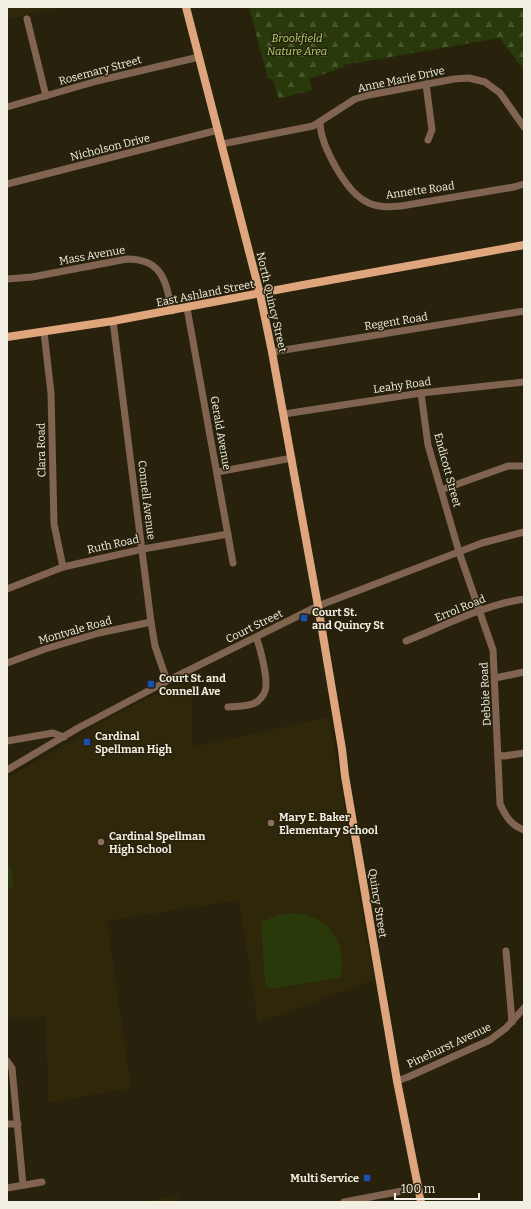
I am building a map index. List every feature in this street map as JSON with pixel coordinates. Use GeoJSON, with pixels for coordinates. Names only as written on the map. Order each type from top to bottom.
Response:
{"type":"FeatureCollection","features":[{"type":"Feature","properties":{"kind":"main road","name":"North Quincy Street"},"geometry":{"type":"LineString","coordinates":[[186,7],[260,294],[284,414],[318,606]]}},
{"type":"Feature","properties":{"kind":"main road","name":"East Ashland Street"},"geometry":{"type":"LineString","coordinates":[[7,337],[172,311],[303,285],[524,245]]}},
{"type":"Feature","properties":{"kind":"main road","name":"Quincy Street"},"geometry":{"type":"LineString","coordinates":[[318,606],[342,749],[345,776],[397,1081],[421,1202]]}},
{"type":"Feature","properties":{"kind":"street"},"geometry":{"type":"LineString","coordinates":[[27,19],[46,96]]}},
{"type":"Feature","properties":{"kind":"street","name":"Rosemary Street"},"geometry":{"type":"LineString","coordinates":[[7,107],[96,81],[199,57]]}},
{"type":"Feature","properties":{"kind":"street","name":"Anne Marie Drive"},"geometry":{"type":"LineString","coordinates":[[222,144],[305,128],[320,122],[356,99],[369,95],[454,79],[470,78],[485,82],[500,93],[524,127]]}},
{"type":"Feature","properties":{"kind":"street"},"geometry":{"type":"LineString","coordinates":[[426,84],[432,130],[428,140]]}},
{"type":"Feature","properties":{"kind":"street","name":"Annette Road"},"geometry":{"type":"LineString","coordinates":[[320,122],[323,139],[331,158],[352,191],[365,201],[376,205],[387,207],[401,206],[524,184]]}},
{"type":"Feature","properties":{"kind":"street","name":"Nicholson Drive"},"geometry":{"type":"LineString","coordinates":[[7,184],[218,130]]}},
{"type":"Feature","properties":{"kind":"street","name":"Mass Avenue"},"geometry":{"type":"LineString","coordinates":[[7,279],[32,277],[127,259],[136,259],[153,266],[160,273],[168,288],[172,311]]}},
{"type":"Feature","properties":{"kind":"street","name":"Gerald Avenue"},"geometry":{"type":"LineString","coordinates":[[187,308],[233,562]]}},
{"type":"Feature","properties":{"kind":"street","name":"Regent Road"},"geometry":{"type":"LineString","coordinates":[[272,352],[524,311]]}},
{"type":"Feature","properties":{"kind":"street","name":"Connell Avenue"},"geometry":{"type":"LineString","coordinates":[[113,321],[143,549],[151,622],[155,646],[167,681]]}},
{"type":"Feature","properties":{"kind":"street","name":"Clara Road"},"geometry":{"type":"LineString","coordinates":[[44,332],[52,393],[54,524],[63,567]]}},
{"type":"Feature","properties":{"kind":"street","name":"Leahy Road"},"geometry":{"type":"LineString","coordinates":[[284,414],[421,393],[524,382]]}},
{"type":"Feature","properties":{"kind":"street","name":"Endicott Street"},"geometry":{"type":"LineString","coordinates":[[421,393],[428,445],[459,552]]}},
{"type":"Feature","properties":{"kind":"street"},"geometry":{"type":"LineString","coordinates":[[217,472],[292,458]]}},
{"type":"Feature","properties":{"kind":"street"},"geometry":{"type":"LineString","coordinates":[[441,490],[508,466],[524,466]]}},
{"type":"Feature","properties":{"kind":"street","name":"Court Street"},"geometry":{"type":"LineString","coordinates":[[7,770],[167,681],[318,606],[482,543],[524,532]]}},
{"type":"Feature","properties":{"kind":"street","name":"Ruth Road"},"geometry":{"type":"LineString","coordinates":[[7,589],[63,567],[143,549],[228,534]]}},
{"type":"Feature","properties":{"kind":"street","name":"Debbie Road"},"geometry":{"type":"LineString","coordinates":[[459,552],[493,650],[500,804],[506,817],[516,827],[524,830]]}},
{"type":"Feature","properties":{"kind":"street","name":"Errol Road"},"geometry":{"type":"LineString","coordinates":[[406,641],[480,611],[507,602],[524,599]]}},
{"type":"Feature","properties":{"kind":"street","name":"Montvale Road"},"geometry":{"type":"LineString","coordinates":[[7,663],[46,649],[100,633],[151,622]]}},
{"type":"Feature","properties":{"kind":"street"},"geometry":{"type":"LineString","coordinates":[[228,707],[244,706],[255,703],[265,692],[266,687],[263,663],[256,637]]}},
{"type":"Feature","properties":{"kind":"street"},"geometry":{"type":"LineString","coordinates":[[495,678],[524,672]]}},
{"type":"Feature","properties":{"kind":"street"},"geometry":{"type":"LineString","coordinates":[[7,741],[53,733],[64,737]]}},
{"type":"Feature","properties":{"kind":"street"},"geometry":{"type":"LineString","coordinates":[[498,756],[524,753]]}},
{"type":"Feature","properties":{"kind":"street"},"geometry":{"type":"LineString","coordinates":[[506,952],[512,1022]]}},
{"type":"Feature","properties":{"kind":"street","name":"Pinehurst Avenue"},"geometry":{"type":"LineString","coordinates":[[397,1081],[484,1043],[501,1033],[524,1008]]}},
{"type":"Feature","properties":{"kind":"street"},"geometry":{"type":"LineString","coordinates":[[7,1061],[12,1068],[23,1185]]}},
{"type":"Feature","properties":{"kind":"street"},"geometry":{"type":"LineString","coordinates":[[7,1124],[18,1124]]}},
{"type":"Feature","properties":{"kind":"street"},"geometry":{"type":"LineString","coordinates":[[7,1188],[42,1182]]}},
{"type":"Feature","properties":{"kind":"street"},"geometry":{"type":"LineString","coordinates":[[344,1202],[418,1188]]}},
{"type":"Feature","properties":{"kind":"shaded area"},"geometry":{"type":"Polygon","coordinates":[[[7,7],[64,7],[7,19],[7,7]]]}},
{"type":"Feature","properties":{"kind":"shaded area"},"geometry":{"type":"Polygon","coordinates":[[[191,676],[193,747],[329,717],[374,980],[258,1023],[239,900],[107,921],[131,1088],[48,1103],[46,1017],[7,1017],[7,778],[116,714],[191,676]]]}},
{"type":"Feature","properties":{"kind":"shaded area"},"geometry":{"type":"Polygon","coordinates":[[[178,1196],[179,1202],[143,1202],[178,1196]]]}},
{"type":"Feature","properties":{"kind":"green space","name":"Brookfield Nature Area"},"geometry":{"type":"Polygon","coordinates":[[[249,7],[524,7],[524,71],[500,38],[344,65],[344,67],[309,79],[312,90],[279,99],[272,79],[268,79],[249,7]]]}},
{"type":"Feature","properties":{"kind":"green space"},"geometry":{"type":"Polygon","coordinates":[[[7,862],[10,867],[14,887],[7,888],[7,862]]]}},
{"type":"Feature","properties":{"kind":"green space"},"geometry":{"type":"Polygon","coordinates":[[[294,913],[308,915],[317,919],[333,934],[340,947],[342,964],[340,978],[271,989],[265,985],[261,922],[279,915],[294,913]]]}},
{"type":"Feature","properties":{"kind":"place","name":"Court St. and Quincy St"},"geometry":{"type":"Point","coordinates":[304,618]}},
{"type":"Feature","properties":{"kind":"place","name":"Court St. and Connell Ave"},"geometry":{"type":"Point","coordinates":[151,684]}},
{"type":"Feature","properties":{"kind":"place","name":"Cardinal Spellman High"},"geometry":{"type":"Point","coordinates":[87,742]}},
{"type":"Feature","properties":{"kind":"place","name":"Mary E. Baker Elementary School"},"geometry":{"type":"Point","coordinates":[271,823]}},
{"type":"Feature","properties":{"kind":"place","name":"Cardinal Spellman High School"},"geometry":{"type":"Point","coordinates":[101,842]}},
{"type":"Feature","properties":{"kind":"place","name":"Multi Service"},"geometry":{"type":"Point","coordinates":[367,1178]}}]}
